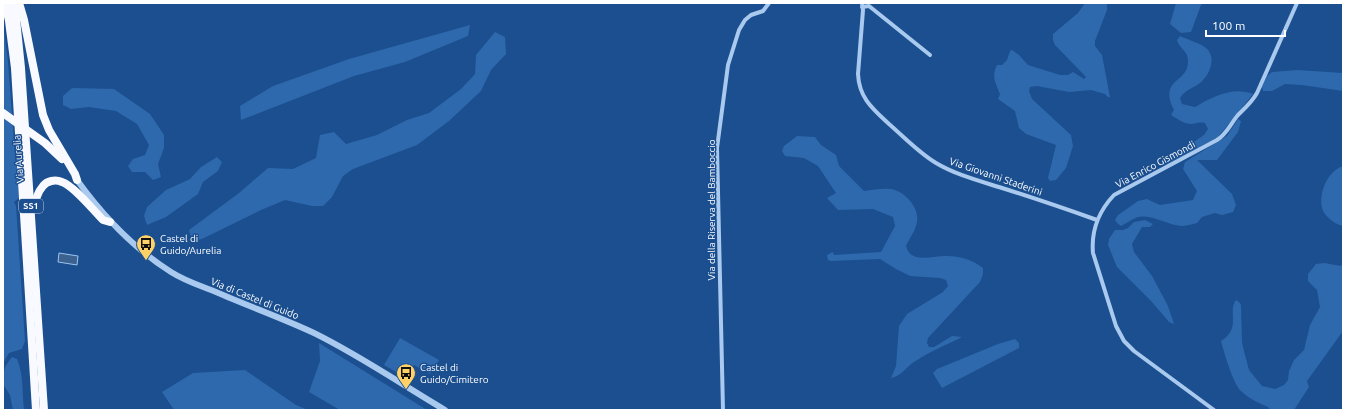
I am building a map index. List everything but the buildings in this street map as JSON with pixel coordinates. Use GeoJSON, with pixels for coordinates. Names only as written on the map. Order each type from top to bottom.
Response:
{"type":"FeatureCollection","features":[{"type":"Feature","properties":{"kind":"highway","name":"Via Aurelia"},"geometry":{"type":"LineString","coordinates":[[5,3],[9,21],[15,68],[36,410]]}},
{"type":"Feature","properties":{"kind":"highway","name":"Via Aurelia"},"geometry":{"type":"LineString","coordinates":[[12,3],[16,19],[21,68],[44,410]]}},
{"type":"Feature","properties":{"kind":"highway"},"geometry":{"type":"LineString","coordinates":[[18,3],[24,20],[43,115],[49,130],[76,174],[77,180]]}},
{"type":"Feature","properties":{"kind":"highway"},"geometry":{"type":"LineString","coordinates":[[6,115],[45,143],[61,158],[77,180]]}},
{"type":"Feature","properties":{"kind":"highway"},"geometry":{"type":"LineString","coordinates":[[39,331],[42,324],[35,205],[38,192],[45,184],[51,181],[57,180],[63,182],[103,220],[110,222]]}},
{"type":"Feature","properties":{"kind":"street","name":"Via della Riserva del Bamboccio"},"geometry":{"type":"LineString","coordinates":[[723,410],[717,148],[728,65],[739,30],[749,16],[763,10],[768,3]]}},
{"type":"Feature","properties":{"kind":"street","name":"Via Enrico Gismondi"},"geometry":{"type":"LineString","coordinates":[[1214,410],[1134,351],[1120,336],[1094,253],[1093,236],[1097,220],[1114,195],[1219,139],[1224,134],[1236,117],[1256,95],[1297,3]]}},
{"type":"Feature","properties":{"kind":"street","name":"Via Giovanni Staderini"},"geometry":{"type":"LineString","coordinates":[[862,5],[858,84],[866,100],[885,120],[926,156],[943,167],[967,177],[1097,220]]}},
{"type":"Feature","properties":{"kind":"street"},"geometry":{"type":"LineString","coordinates":[[862,5],[869,6],[930,55]]}},
{"type":"Feature","properties":{"kind":"street","name":"Via di Castel di Guido"},"geometry":{"type":"LineString","coordinates":[[77,180],[92,201],[129,241],[172,273],[326,340],[445,410]]}},
{"type":"Feature","properties":{"kind":"shaded area"},"geometry":{"type":"Polygon","coordinates":[[[1085,3],[1107,3],[1107,10],[1095,41],[1095,46],[1102,55],[1110,97],[1091,90],[1069,92],[1037,86],[1030,87],[1029,91],[1032,99],[1071,135],[1073,146],[1066,168],[1056,180],[1050,181],[1048,178],[1056,145],[1026,134],[1019,128],[1015,111],[998,99],[1000,94],[994,73],[997,65],[1002,65],[1007,60],[1010,51],[1012,50],[1028,65],[1060,75],[1068,75],[1073,72],[1084,79],[1086,77],[1055,45],[1053,34],[1078,13],[1085,3]]]}},
{"type":"Feature","properties":{"kind":"shaded area"},"geometry":{"type":"Polygon","coordinates":[[[1176,3],[1204,3],[1201,5],[1191,32],[1181,33],[1170,24],[1176,3]]]}},
{"type":"Feature","properties":{"kind":"shaded area"},"geometry":{"type":"Polygon","coordinates":[[[3,24],[8,62],[17,168],[19,198],[14,202],[16,206],[25,341],[22,349],[9,353],[3,363],[3,24]]]}},
{"type":"Feature","properties":{"kind":"shaded area"},"geometry":{"type":"Polygon","coordinates":[[[470,25],[468,36],[405,62],[354,76],[241,120],[240,106],[273,86],[349,59],[470,25]]]}},
{"type":"Feature","properties":{"kind":"shaded area"},"geometry":{"type":"Polygon","coordinates":[[[495,32],[505,37],[506,54],[491,70],[481,91],[449,121],[417,145],[353,169],[343,176],[332,197],[323,206],[312,206],[285,200],[202,239],[192,241],[189,230],[239,193],[268,168],[293,169],[316,158],[320,135],[334,132],[346,144],[377,135],[407,120],[429,113],[461,89],[475,74],[476,55],[495,32]]]}},
{"type":"Feature","properties":{"kind":"shaded area"},"geometry":{"type":"Polygon","coordinates":[[[1180,36],[1204,46],[1209,52],[1212,61],[1204,80],[1182,95],[1180,98],[1182,104],[1195,107],[1216,96],[1230,92],[1238,91],[1253,94],[1218,137],[1166,165],[1165,162],[1204,135],[1208,129],[1205,123],[1186,123],[1171,115],[1174,110],[1170,100],[1170,92],[1172,86],[1187,68],[1188,61],[1187,54],[1177,40],[1180,36]]]}},
{"type":"Feature","properties":{"kind":"shaded area"},"geometry":{"type":"Polygon","coordinates":[[[1297,70],[1343,73],[1343,91],[1285,84],[1272,91],[1263,91],[1262,87],[1267,76],[1272,72],[1297,70]]]}},
{"type":"Feature","properties":{"kind":"shaded area"},"geometry":{"type":"Polygon","coordinates":[[[72,88],[114,89],[150,114],[164,135],[164,148],[158,164],[161,177],[153,180],[145,172],[132,172],[128,166],[133,159],[145,155],[149,145],[137,124],[116,111],[89,107],[71,109],[63,105],[63,96],[72,88]]]}},
{"type":"Feature","properties":{"kind":"shaded area"},"geometry":{"type":"Polygon","coordinates":[[[1238,119],[1241,121],[1238,132],[1217,160],[1197,160],[1232,194],[1236,205],[1233,212],[1222,215],[1215,213],[1202,217],[1197,223],[1183,226],[1143,216],[1137,217],[1121,226],[1117,223],[1115,220],[1118,215],[1138,201],[1147,199],[1160,205],[1193,200],[1197,191],[1183,169],[1185,162],[1227,136],[1238,119]]]}},
{"type":"Feature","properties":{"kind":"shaded area"},"geometry":{"type":"Polygon","coordinates":[[[797,136],[815,137],[821,145],[836,155],[839,166],[864,191],[891,189],[908,198],[917,214],[915,229],[906,246],[909,252],[913,255],[923,258],[952,256],[966,259],[983,268],[983,274],[980,282],[928,338],[927,343],[929,347],[934,347],[952,336],[962,337],[920,358],[895,377],[891,378],[896,366],[899,326],[907,314],[943,292],[948,286],[946,280],[940,278],[910,276],[880,259],[828,260],[827,255],[833,252],[834,255],[881,252],[895,226],[893,217],[873,209],[838,210],[827,198],[836,193],[818,166],[804,158],[785,156],[782,151],[784,146],[797,136]]]}},
{"type":"Feature","properties":{"kind":"shaded area"},"geometry":{"type":"Polygon","coordinates":[[[217,157],[222,162],[218,171],[203,182],[198,194],[166,217],[147,225],[144,216],[147,207],[166,190],[190,179],[201,167],[217,157]]]}},
{"type":"Feature","properties":{"kind":"shaded area"},"geometry":{"type":"Polygon","coordinates":[[[1343,166],[1343,226],[1334,222],[1324,213],[1321,205],[1321,198],[1322,191],[1328,178],[1337,169],[1343,166]]]}},
{"type":"Feature","properties":{"kind":"shaded area"},"geometry":{"type":"Polygon","coordinates":[[[1145,220],[1153,224],[1150,227],[1142,227],[1132,244],[1134,252],[1152,276],[1168,306],[1174,324],[1169,322],[1151,301],[1117,267],[1108,245],[1109,239],[1115,230],[1123,230],[1128,228],[1134,222],[1145,220]]]}},
{"type":"Feature","properties":{"kind":"shaded area"},"geometry":{"type":"Polygon","coordinates":[[[59,253],[78,256],[77,265],[58,262],[59,253]]]}},
{"type":"Feature","properties":{"kind":"shaded area"},"geometry":{"type":"Polygon","coordinates":[[[1324,263],[1341,266],[1343,263],[1343,331],[1307,381],[1309,387],[1294,410],[1270,410],[1268,407],[1251,399],[1241,391],[1229,368],[1221,341],[1231,331],[1233,325],[1234,304],[1236,300],[1241,305],[1242,343],[1249,370],[1262,386],[1275,389],[1284,385],[1288,380],[1289,371],[1294,360],[1304,350],[1310,325],[1320,307],[1317,290],[1308,281],[1308,274],[1316,264],[1324,263]]]}},
{"type":"Feature","properties":{"kind":"shaded area"},"geometry":{"type":"Polygon","coordinates":[[[400,338],[439,360],[430,374],[414,365],[407,378],[384,365],[400,338]]]}},
{"type":"Feature","properties":{"kind":"shaded area"},"geometry":{"type":"Polygon","coordinates":[[[1015,339],[1019,343],[1019,348],[942,388],[933,373],[937,369],[998,344],[1015,339]]]}},
{"type":"Feature","properties":{"kind":"shaded area"},"geometry":{"type":"Polygon","coordinates":[[[319,343],[427,410],[340,410],[309,392],[320,361],[319,343]]]}},
{"type":"Feature","properties":{"kind":"shaded area"},"geometry":{"type":"Polygon","coordinates":[[[12,357],[17,359],[21,371],[24,410],[13,410],[10,395],[3,384],[5,369],[12,357]]]}},
{"type":"Feature","properties":{"kind":"shaded area"},"geometry":{"type":"Polygon","coordinates":[[[245,370],[296,405],[308,410],[174,410],[162,392],[193,373],[245,370]]]}},
{"type":"Feature","properties":{"kind":"place","name":"Castel di Guido/Aurelia"},"geometry":{"type":"Point","coordinates":[146,261]}},
{"type":"Feature","properties":{"kind":"place","name":"Castel di Guido/Cimitero"},"geometry":{"type":"Point","coordinates":[406,390]}}]}
